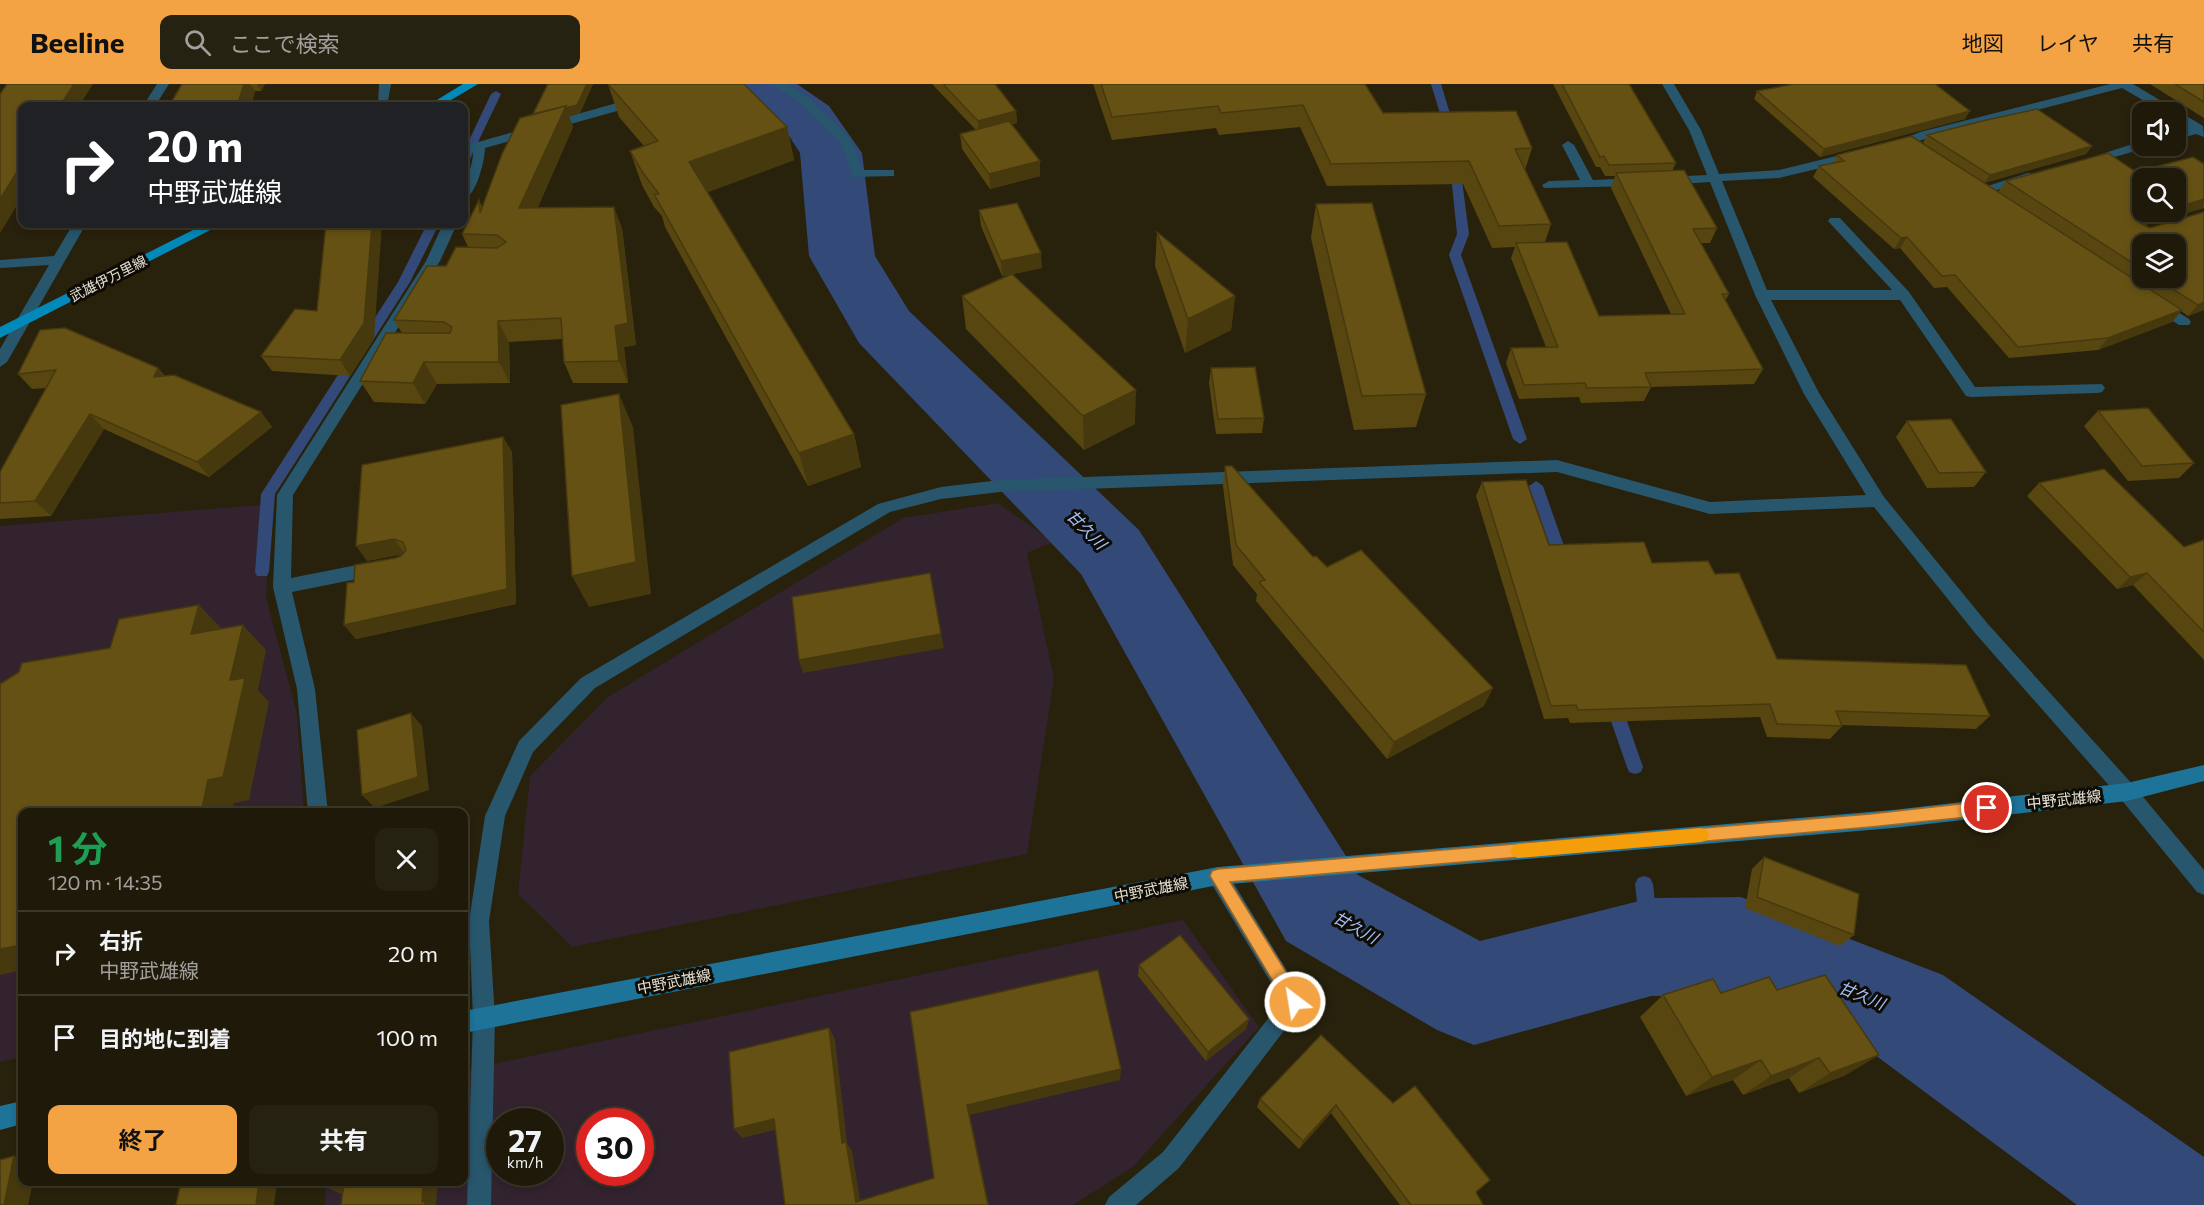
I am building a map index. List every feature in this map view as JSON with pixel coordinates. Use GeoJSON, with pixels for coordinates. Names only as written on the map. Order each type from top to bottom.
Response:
{"type":"FeatureCollection","features":[{"type":"Feature","properties":{"kind":"main road"},"geometry":{"type":"LineString","coordinates":[[440,102],[472,84]]}},
{"type":"Feature","properties":{"kind":"main road","name":"武雄伊万里線"},"geometry":{"type":"LineString","coordinates":[[0,333],[207,228]]}},
{"type":"Feature","properties":{"kind":"main road","name":"中野武雄線"},"geometry":{"type":"LineString","coordinates":[[474,1020],[1218,876],[1893,819],[2127,792],[2204,773]]}},
{"type":"Feature","properties":{"kind":"main road"},"geometry":{"type":"LineString","coordinates":[[0,1118],[18,1114]]}},
{"type":"Feature","properties":{"kind":"street"},"geometry":{"type":"LineString","coordinates":[[152,102],[163,84]]}},
{"type":"Feature","properties":{"kind":"street"},"geometry":{"type":"LineString","coordinates":[[382,102],[385,84]]}},
{"type":"Feature","properties":{"kind":"street"},"geometry":{"type":"LineString","coordinates":[[778,84],[804,100],[847,141],[858,174],[889,173]]}},
{"type":"Feature","properties":{"kind":"street"},"geometry":{"type":"LineString","coordinates":[[1668,84],[1695,130],[1762,294],[1812,394],[1878,501],[1981,628],[2127,792],[2204,885]]}},
{"type":"Feature","properties":{"kind":"street"},"geometry":{"type":"LineString","coordinates":[[1550,185],[1714,179],[1779,174],[1874,151],[1913,145],[1924,135],[2124,84],[2154,102]]}},
{"type":"Feature","properties":{"kind":"street"},"geometry":{"type":"LineString","coordinates":[[468,149],[605,113],[647,98]]}},
{"type":"Feature","properties":{"kind":"street"},"geometry":{"type":"LineString","coordinates":[[2186,122],[2201,131]]}},
{"type":"Feature","properties":{"kind":"street"},"geometry":{"type":"LineString","coordinates":[[2186,134],[2201,131]]}},
{"type":"Feature","properties":{"kind":"street"},"geometry":{"type":"LineString","coordinates":[[1568,146],[1589,184]]}},
{"type":"Feature","properties":{"kind":"street"},"geometry":{"type":"LineString","coordinates":[[468,186],[479,161],[479,148]]}},
{"type":"Feature","properties":{"kind":"street"},"geometry":{"type":"LineString","coordinates":[[2073,164],[2132,148]]}},
{"type":"Feature","properties":{"kind":"street"},"geometry":{"type":"LineString","coordinates":[[2001,202],[1977,187],[2039,174]]}},
{"type":"Feature","properties":{"kind":"street"},"geometry":{"type":"LineString","coordinates":[[1835,221],[1904,295],[1971,392],[2097,387]]}},
{"type":"Feature","properties":{"kind":"street"},"geometry":{"type":"LineString","coordinates":[[0,362],[56,260],[76,228]]}},
{"type":"Feature","properties":{"kind":"street"},"geometry":{"type":"LineString","coordinates":[[318,808],[306,689],[282,587],[285,495],[433,261],[448,228]]}},
{"type":"Feature","properties":{"kind":"street"},"geometry":{"type":"LineString","coordinates":[[0,264],[56,260]]}},
{"type":"Feature","properties":{"kind":"street"},"geometry":{"type":"LineString","coordinates":[[433,261],[454,262]]}},
{"type":"Feature","properties":{"kind":"street"},"geometry":{"type":"LineString","coordinates":[[1762,294],[1904,295]]}},
{"type":"Feature","properties":{"kind":"street"},"geometry":{"type":"LineString","coordinates":[[2146,297],[2184,322]]}},
{"type":"Feature","properties":{"kind":"street"},"geometry":{"type":"LineString","coordinates":[[377,347],[400,348]]}},
{"type":"Feature","properties":{"kind":"street"},"geometry":{"type":"LineString","coordinates":[[478,1205],[474,1020],[479,921],[495,816],[526,747],[588,683],[884,508],[912,497],[952,489],[1000,486],[1557,466],[1710,508],[1878,501]]}},
{"type":"Feature","properties":{"kind":"street"},"geometry":{"type":"LineString","coordinates":[[282,587],[394,565]]}},
{"type":"Feature","properties":{"kind":"street"},"geometry":{"type":"LineString","coordinates":[[1118,1205],[1171,1160],[1295,1002],[1218,876]]}},
{"type":"Feature","properties":{"kind":"shaded area"},"geometry":{"type":"Polygon","coordinates":[[[998,503],[1053,542],[1027,553],[1054,678],[1027,854],[572,947],[518,894],[530,776],[608,697],[903,518],[998,503]]]}},
{"type":"Feature","properties":{"kind":"shaded area"},"geometry":{"type":"Polygon","coordinates":[[[272,504],[266,597],[297,714],[304,808],[18,808],[18,1058],[0,1062],[0,526],[272,504]]]}},
{"type":"Feature","properties":{"kind":"shaded area"},"geometry":{"type":"Polygon","coordinates":[[[1183,920],[1259,1027],[1133,1167],[1073,1205],[325,1205],[326,1186],[468,1186],[468,1069],[1183,920]]]}},
{"type":"Feature","properties":{"kind":"building"},"geometry":{"type":"Polygon","coordinates":[[[7,84],[74,84],[63,102],[18,102],[18,170],[0,199],[0,94],[7,84]]]}},
{"type":"Feature","properties":{"kind":"building"},"geometry":{"type":"Polygon","coordinates":[[[182,84],[244,84],[238,102],[171,102],[182,84]]]}},
{"type":"Feature","properties":{"kind":"building"},"geometry":{"type":"Polygon","coordinates":[[[548,84],[587,84],[577,105],[533,114],[548,84]]]}},
{"type":"Feature","properties":{"kind":"building"},"geometry":{"type":"Polygon","coordinates":[[[608,84],[744,84],[787,127],[689,162],[854,434],[799,453],[654,194],[659,194],[630,151],[658,141],[608,84]]]}},
{"type":"Feature","properties":{"kind":"building"},"geometry":{"type":"Polygon","coordinates":[[[943,84],[995,84],[1016,111],[978,121],[943,84]]]}},
{"type":"Feature","properties":{"kind":"building"},"geometry":{"type":"Polygon","coordinates":[[[1101,84],[1365,84],[1383,113],[1516,111],[1532,148],[1515,149],[1551,224],[1499,226],[1469,161],[1331,164],[1303,105],[1221,113],[1218,106],[1112,117],[1101,84]]]}},
{"type":"Feature","properties":{"kind":"building"},"geometry":{"type":"Polygon","coordinates":[[[1562,84],[1629,84],[1676,163],[1609,165],[1604,156],[1600,157],[1562,84]]]}},
{"type":"Feature","properties":{"kind":"building"},"geometry":{"type":"Polygon","coordinates":[[[1794,84],[1935,84],[1970,111],[1824,149],[1757,91],[1794,84]]]}},
{"type":"Feature","properties":{"kind":"building"},"geometry":{"type":"Polygon","coordinates":[[[2175,84],[2204,84],[2204,102],[2175,84]]]}},
{"type":"Feature","properties":{"kind":"building"},"geometry":{"type":"Polygon","coordinates":[[[566,106],[519,208],[614,207],[628,323],[615,326],[619,361],[564,362],[561,318],[498,321],[499,362],[424,362],[413,383],[360,381],[386,333],[450,333],[452,327],[444,322],[394,320],[427,266],[446,266],[456,247],[497,248],[506,242],[497,235],[462,234],[465,228],[468,228],[468,222],[479,200],[480,213],[502,154],[520,118],[566,106]]]}},
{"type":"Feature","properties":{"kind":"building"},"geometry":{"type":"Polygon","coordinates":[[[2037,109],[2092,146],[1990,175],[1927,135],[1982,121],[2037,109]]]}},
{"type":"Feature","properties":{"kind":"building"},"geometry":{"type":"Polygon","coordinates":[[[1009,121],[1040,161],[989,174],[960,134],[1009,121]]]}},
{"type":"Feature","properties":{"kind":"building"},"geometry":{"type":"Polygon","coordinates":[[[1911,136],[2132,278],[2132,288],[2148,288],[2182,310],[2108,338],[2018,347],[1955,275],[1942,276],[1907,237],[1901,238],[1819,166],[1844,161],[1837,155],[1911,136]]]}},
{"type":"Feature","properties":{"kind":"building"},"geometry":{"type":"Polygon","coordinates":[[[2108,153],[2132,169],[2132,222],[2141,222],[2150,228],[2170,222],[2186,222],[2186,217],[2204,212],[2204,302],[2198,305],[2171,288],[2186,288],[2186,234],[2132,234],[2132,263],[2006,181],[2108,153]]]}},
{"type":"Feature","properties":{"kind":"building"},"geometry":{"type":"Polygon","coordinates":[[[2193,157],[2204,164],[2204,199],[2186,205],[2186,168],[2151,168],[2193,157]]]}},
{"type":"Feature","properties":{"kind":"building"},"geometry":{"type":"Polygon","coordinates":[[[1684,170],[1717,228],[1693,229],[1729,294],[1722,294],[1763,369],[1645,373],[1651,387],[1587,388],[1585,383],[1524,385],[1511,348],[1558,347],[1516,243],[1567,242],[1599,316],[1685,314],[1616,173],[1684,170]]]}},
{"type":"Feature","properties":{"kind":"building"},"geometry":{"type":"Polygon","coordinates":[[[1017,203],[1041,253],[1001,261],[979,210],[1017,203]]]}},
{"type":"Feature","properties":{"kind":"building"},"geometry":{"type":"Polygon","coordinates":[[[1372,203],[1426,394],[1362,396],[1316,204],[1372,203]]]}},
{"type":"Feature","properties":{"kind":"building"},"geometry":{"type":"Polygon","coordinates":[[[326,228],[372,228],[364,323],[340,360],[261,356],[295,309],[317,311],[326,228]]]}},
{"type":"Feature","properties":{"kind":"building"},"geometry":{"type":"Polygon","coordinates":[[[1157,232],[1235,296],[1188,319],[1157,232]]]}},
{"type":"Feature","properties":{"kind":"building"},"geometry":{"type":"Polygon","coordinates":[[[1012,274],[1136,390],[1083,416],[962,296],[1012,274]]]}},
{"type":"Feature","properties":{"kind":"building"},"geometry":{"type":"Polygon","coordinates":[[[65,328],[158,368],[154,377],[174,375],[261,412],[197,462],[90,414],[35,501],[0,503],[0,472],[56,370],[18,374],[40,330],[65,328]]]}},
{"type":"Feature","properties":{"kind":"building"},"geometry":{"type":"Polygon","coordinates":[[[1255,367],[1264,418],[1218,419],[1211,368],[1255,367]]]}},
{"type":"Feature","properties":{"kind":"building"},"geometry":{"type":"Polygon","coordinates":[[[619,394],[636,562],[572,576],[561,405],[619,394]]]}},
{"type":"Feature","properties":{"kind":"building"},"geometry":{"type":"Polygon","coordinates":[[[2148,408],[2194,463],[2142,466],[2098,411],[2148,408]]]}},
{"type":"Feature","properties":{"kind":"building"},"geometry":{"type":"Polygon","coordinates":[[[1951,419],[1986,472],[1939,473],[1907,421],[1951,419]]]}},
{"type":"Feature","properties":{"kind":"building"},"geometry":{"type":"Polygon","coordinates":[[[503,437],[507,589],[344,625],[347,583],[354,582],[355,565],[395,558],[401,556],[406,550],[403,542],[394,539],[356,546],[362,465],[503,437]]]}},
{"type":"Feature","properties":{"kind":"building"},"geometry":{"type":"Polygon","coordinates":[[[1225,466],[1232,466],[1313,557],[1316,556],[1327,567],[1361,550],[1493,688],[1394,742],[1259,582],[1265,580],[1236,545],[1225,466]]]}},
{"type":"Feature","properties":{"kind":"building"},"geometry":{"type":"Polygon","coordinates":[[[2104,469],[2184,547],[2204,540],[2204,632],[2147,573],[2130,577],[2039,483],[2104,469]]]}},
{"type":"Feature","properties":{"kind":"building"},"geometry":{"type":"Polygon","coordinates":[[[1526,480],[1549,545],[1644,542],[1652,563],[1708,561],[1715,574],[1739,573],[1777,659],[1966,665],[1990,716],[1836,711],[1842,726],[1777,724],[1770,704],[1578,710],[1576,705],[1551,706],[1482,482],[1526,480]]]}},
{"type":"Feature","properties":{"kind":"building"},"geometry":{"type":"Polygon","coordinates":[[[930,573],[941,634],[799,660],[792,597],[930,573]]]}},
{"type":"Feature","properties":{"kind":"building"},"geometry":{"type":"Polygon","coordinates":[[[199,605],[191,634],[243,625],[230,680],[245,678],[223,777],[208,780],[202,808],[18,808],[18,946],[0,949],[0,684],[19,672],[22,663],[110,648],[119,619],[199,605]]]}},
{"type":"Feature","properties":{"kind":"building"},"geometry":{"type":"Polygon","coordinates":[[[411,713],[418,777],[362,795],[357,730],[411,713]]]}},
{"type":"Feature","properties":{"kind":"building"},"geometry":{"type":"Polygon","coordinates":[[[1764,857],[1859,894],[1854,935],[1757,897],[1764,857]]]}},
{"type":"Feature","properties":{"kind":"building"},"geometry":{"type":"Polygon","coordinates":[[[1180,935],[1249,1019],[1208,1052],[1139,965],[1180,935]]]}},
{"type":"Feature","properties":{"kind":"building"},"geometry":{"type":"Polygon","coordinates":[[[1098,970],[1121,1069],[967,1105],[988,1205],[785,1205],[774,1119],[734,1129],[729,1052],[829,1028],[842,1143],[846,1142],[856,1202],[934,1178],[910,1012],[1098,970]]]}},
{"type":"Feature","properties":{"kind":"building"},"geometry":{"type":"Polygon","coordinates":[[[1825,975],[1879,1055],[1830,1073],[1819,1058],[1771,1076],[1761,1060],[1712,1077],[1663,995],[1713,979],[1721,993],[1769,977],[1777,990],[1825,975]]]}},
{"type":"Feature","properties":{"kind":"building"},"geometry":{"type":"Polygon","coordinates":[[[1321,1035],[1393,1103],[1415,1086],[1490,1180],[1476,1192],[1483,1205],[1411,1205],[1336,1105],[1303,1141],[1260,1099],[1321,1035]]]}},
{"type":"Feature","properties":{"kind":"building"},"geometry":{"type":"Polygon","coordinates":[[[14,1156],[4,1205],[0,1205],[0,1160],[14,1156]]]}},
{"type":"Feature","properties":{"kind":"building"},"geometry":{"type":"Polygon","coordinates":[[[180,1186],[258,1186],[256,1205],[176,1205],[180,1186]]]}},
{"type":"Feature","properties":{"kind":"building"},"geometry":{"type":"Polygon","coordinates":[[[344,1186],[423,1186],[422,1202],[425,1201],[425,1205],[341,1205],[344,1186]]]}},
{"type":"Feature","properties":{"kind":"waterway","name":"甘久川"},"geometry":{"type":"LineString","coordinates":[[759,84],[808,119],[831,153],[842,256],[884,327],[1110,552],[1322,908],[1474,994],[1651,947],[1741,946],[1905,1012],[2173,1205]]}},
{"type":"Feature","properties":{"kind":"waterway"},"geometry":{"type":"LineString","coordinates":[[1436,84],[1450,130]]}},
{"type":"Feature","properties":{"kind":"waterway"},"geometry":{"type":"LineString","coordinates":[[468,153],[496,94]]}},
{"type":"Feature","properties":{"kind":"waterway"},"geometry":{"type":"LineString","coordinates":[[1455,165],[1463,234],[1455,255],[1520,439]]}},
{"type":"Feature","properties":{"kind":"waterway"},"geometry":{"type":"LineString","coordinates":[[262,572],[268,494],[404,282],[431,228]]}},
{"type":"Feature","properties":{"kind":"waterway"},"geometry":{"type":"LineString","coordinates":[[1536,486],[1563,563]]}},
{"type":"Feature","properties":{"kind":"waterway"},"geometry":{"type":"LineString","coordinates":[[1613,704],[1635,767]]}},
{"type":"Feature","properties":{"kind":"waterway"},"geometry":{"type":"LineString","coordinates":[[1644,884],[1651,947]]}},
{"type":"Feature","properties":{"kind":"slow traffic"},"geometry":{"type":"LineString","coordinates":[[1518,851],[1701,835]]}},
{"type":"Feature","properties":{"kind":"route"},"geometry":{"type":"LineString","coordinates":[[1295,1002],[1218,876],[1870,821],[1987,808]]}}]}
